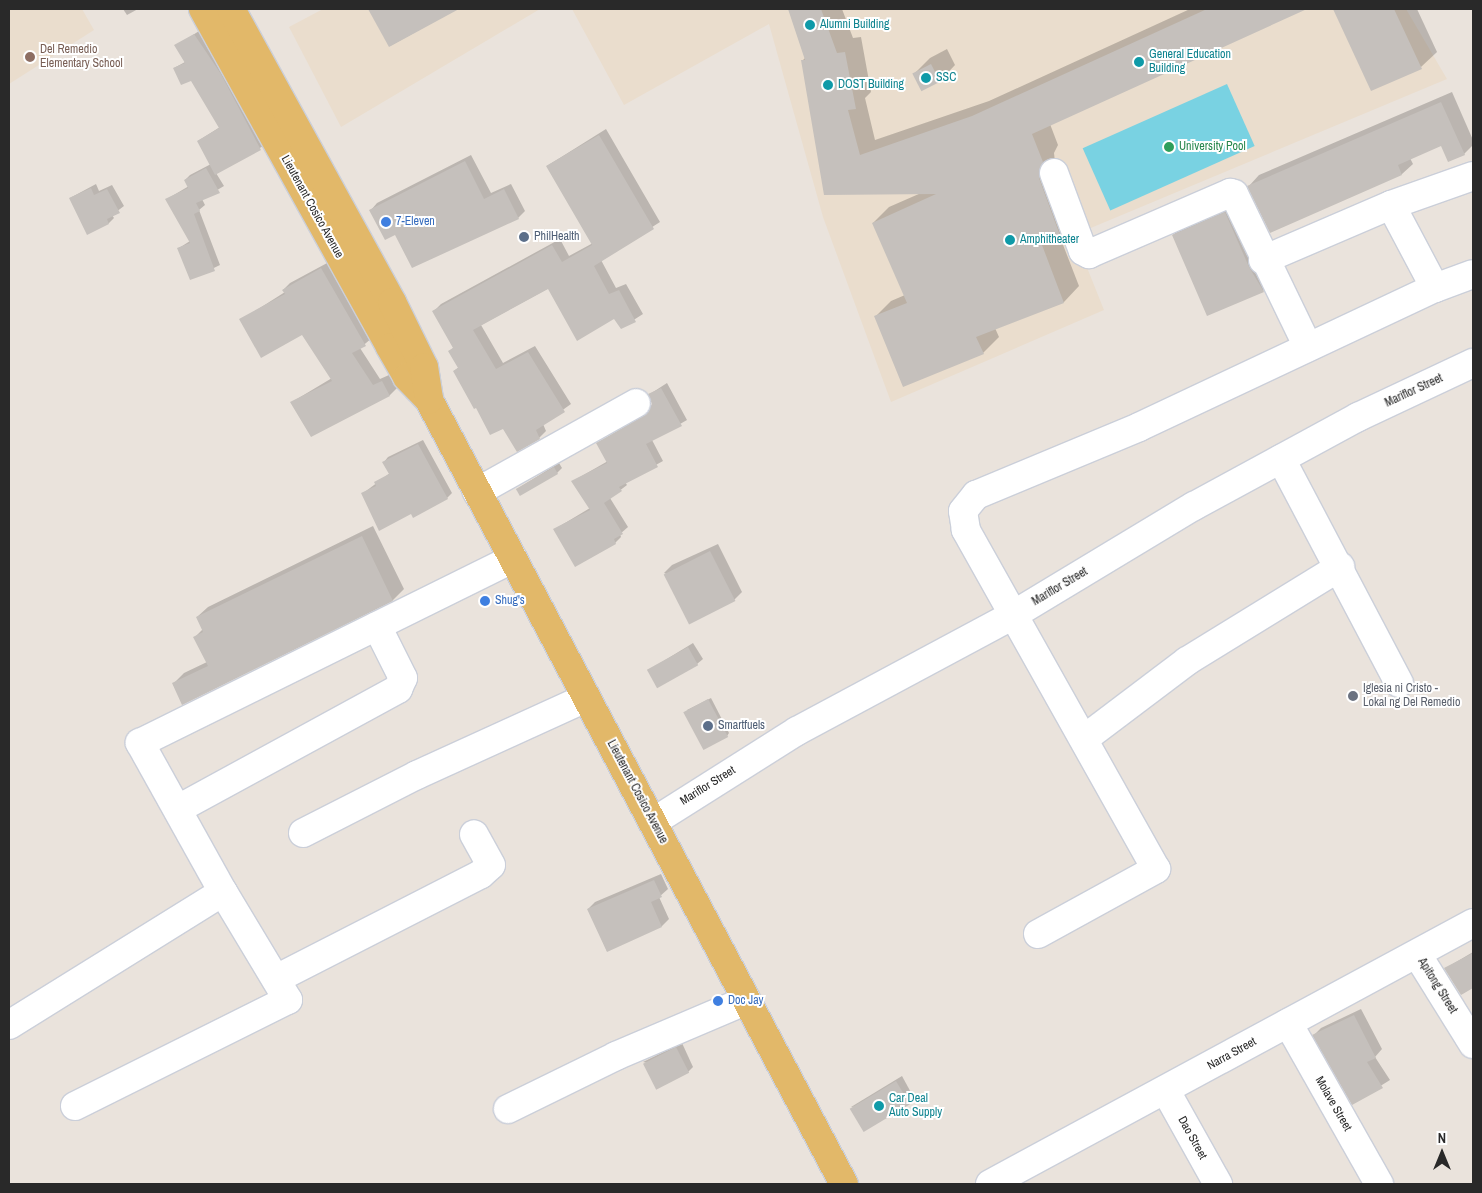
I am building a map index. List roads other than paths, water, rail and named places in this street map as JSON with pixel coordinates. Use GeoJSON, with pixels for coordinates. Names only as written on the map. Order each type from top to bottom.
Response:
{"type":"FeatureCollection","features":[{"type":"Feature","properties":{"kind":"main road","name":"Lieutenant Cosico Avenue"},"geometry":{"type":"LineString","coordinates":[[203,9],[399,362],[429,400],[844,1184]]}},
{"type":"Feature","properties":{"kind":"main road","name":"Lieutenant Cosico Avenue"},"geometry":{"type":"LineString","coordinates":[[231,9],[392,302],[424,367],[429,400]]}},
{"type":"Feature","properties":{"kind":"street"},"geometry":{"type":"LineString","coordinates":[[1054,173],[1083,251],[1089,254],[1230,193],[1237,197],[1263,260],[1308,347]]}},
{"type":"Feature","properties":{"kind":"street"},"geometry":{"type":"LineString","coordinates":[[1263,260],[1391,204],[1473,176]]}},
{"type":"Feature","properties":{"kind":"street"},"geometry":{"type":"LineString","coordinates":[[1391,204],[1435,288]]}},
{"type":"Feature","properties":{"kind":"street"},"geometry":{"type":"LineString","coordinates":[[1038,934],[1156,869],[966,530],[963,511],[976,495],[1139,427],[1435,288],[1473,274]]}},
{"type":"Feature","properties":{"kind":"street","name":"Mariflor Street"},"geometry":{"type":"LineString","coordinates":[[653,822],[797,731],[1014,615],[1194,506],[1358,417],[1473,363]]}},
{"type":"Feature","properties":{"kind":"street"},"geometry":{"type":"LineString","coordinates":[[477,492],[636,403]]}},
{"type":"Feature","properties":{"kind":"street"},"geometry":{"type":"LineString","coordinates":[[1281,459],[1340,567],[1399,683]]}},
{"type":"Feature","properties":{"kind":"street"},"geometry":{"type":"LineString","coordinates":[[75,1106],[288,1000],[223,892],[140,743],[513,559]]}},
{"type":"Feature","properties":{"kind":"street"},"geometry":{"type":"LineString","coordinates":[[1084,739],[1187,661],[1340,567]]}},
{"type":"Feature","properties":{"kind":"street"},"geometry":{"type":"LineString","coordinates":[[178,809],[398,689],[404,678],[377,626]]}},
{"type":"Feature","properties":{"kind":"street"},"geometry":{"type":"LineString","coordinates":[[303,833],[453,757],[586,698]]}},
{"type":"Feature","properties":{"kind":"street"},"geometry":{"type":"LineString","coordinates":[[276,979],[481,874],[491,865],[474,834]]}},
{"type":"Feature","properties":{"kind":"street"},"geometry":{"type":"LineString","coordinates":[[9,1025],[223,892]]}},
{"type":"Feature","properties":{"kind":"street","name":"Narra Street"},"geometry":{"type":"LineString","coordinates":[[990,1184],[1166,1091],[1473,923]]}},
{"type":"Feature","properties":{"kind":"street","name":"Apitong Street"},"geometry":{"type":"LineString","coordinates":[[1417,954],[1473,1044]]}},
{"type":"Feature","properties":{"kind":"street"},"geometry":{"type":"LineString","coordinates":[[508,1109],[616,1056],[747,1000]]}},
{"type":"Feature","properties":{"kind":"street","name":"Molave Street"},"geometry":{"type":"LineString","coordinates":[[1288,1023],[1380,1184]]}},
{"type":"Feature","properties":{"kind":"street","name":"Dao Street"},"geometry":{"type":"LineString","coordinates":[[1166,1091],[1218,1184]]}},
{"type":"Feature","properties":{"kind":"water","name":"University Pool"},"geometry":{"type":"Polygon","coordinates":[[[1227,84],[1255,146],[1110,210],[1083,148],[1227,84]]]}},
{"type":"Feature","properties":{"kind":"place","name":"Alumni Building"},"geometry":{"type":"Point","coordinates":[810,25]}},
{"type":"Feature","properties":{"kind":"place","name":"Del Remedio Elementary School"},"geometry":{"type":"Point","coordinates":[30,57]}},
{"type":"Feature","properties":{"kind":"place","name":"General Education Building"},"geometry":{"type":"Point","coordinates":[1139,62]}},
{"type":"Feature","properties":{"kind":"place","name":"SSC"},"geometry":{"type":"Point","coordinates":[926,78]}},
{"type":"Feature","properties":{"kind":"place","name":"DOST Building"},"geometry":{"type":"Point","coordinates":[828,85]}},
{"type":"Feature","properties":{"kind":"place","name":"University Pool"},"geometry":{"type":"Point","coordinates":[1169,147]}},
{"type":"Feature","properties":{"kind":"place","name":"7-Eleven"},"geometry":{"type":"Point","coordinates":[386,222]}},
{"type":"Feature","properties":{"kind":"place","name":"PhilHealth"},"geometry":{"type":"Point","coordinates":[524,237]}},
{"type":"Feature","properties":{"kind":"place","name":"Amphitheater"},"geometry":{"type":"Point","coordinates":[1010,240]}},
{"type":"Feature","properties":{"kind":"place","name":"Shug's"},"geometry":{"type":"Point","coordinates":[485,601]}},
{"type":"Feature","properties":{"kind":"place","name":"Iglesia ni Cristo - Lokal ng Del Remedio"},"geometry":{"type":"Point","coordinates":[1353,696]}},
{"type":"Feature","properties":{"kind":"place","name":"Smartfuels"},"geometry":{"type":"Point","coordinates":[708,726]}},
{"type":"Feature","properties":{"kind":"place","name":"Doc Jay"},"geometry":{"type":"Point","coordinates":[718,1001]}},
{"type":"Feature","properties":{"kind":"place","name":"Car Deal Auto Supply"},"geometry":{"type":"Point","coordinates":[879,1106]}}]}
